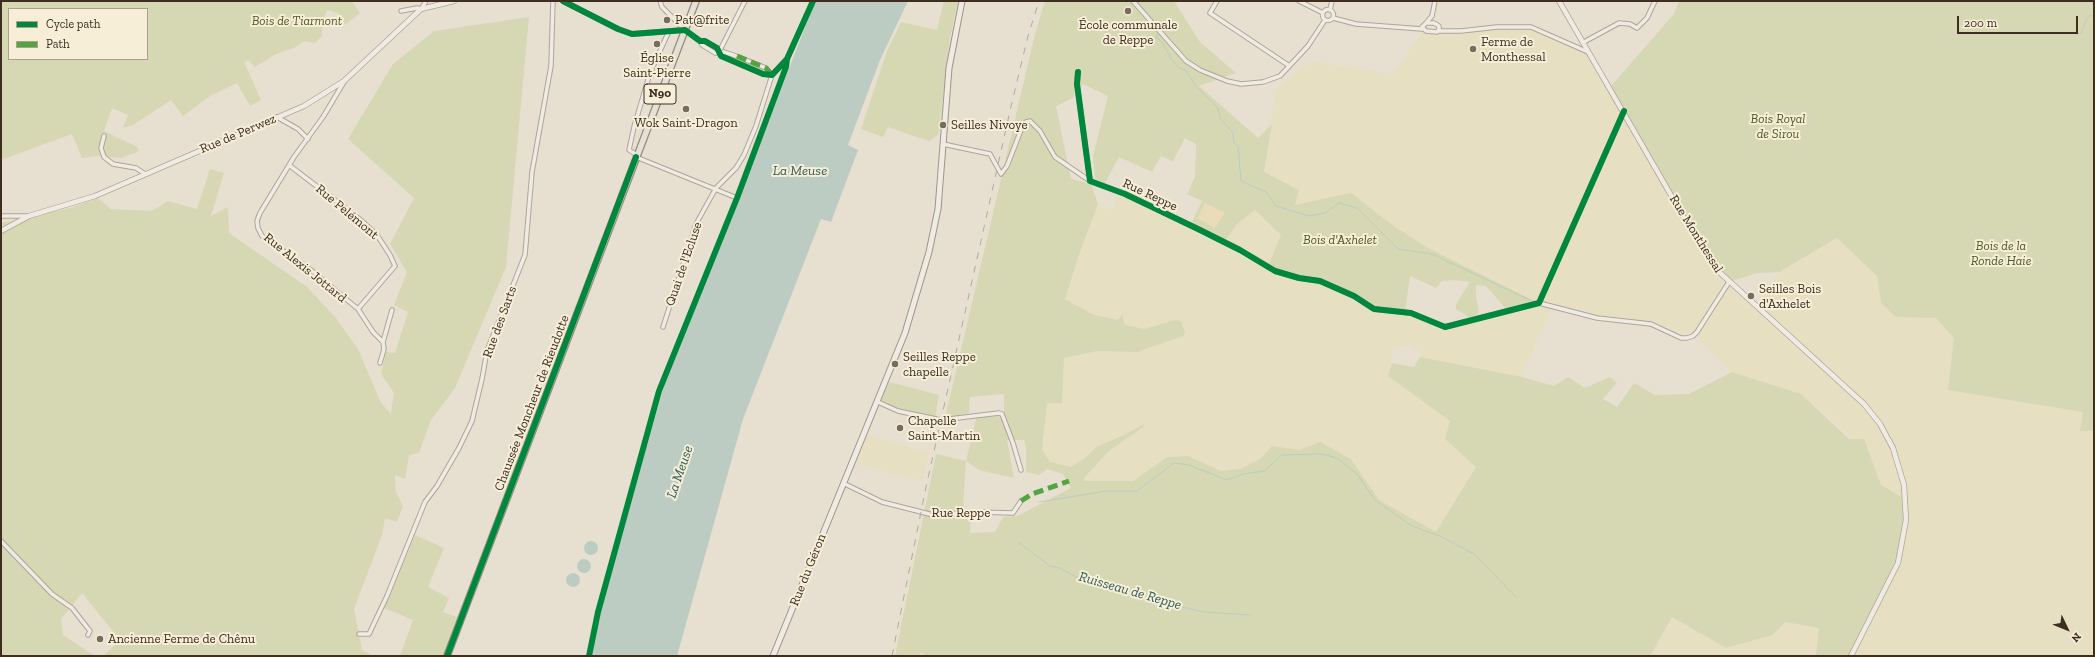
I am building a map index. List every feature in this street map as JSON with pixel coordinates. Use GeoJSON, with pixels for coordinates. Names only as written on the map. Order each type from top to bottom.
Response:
{"type":"FeatureCollection","features":[{"type":"Feature","properties":{"kind":"main road","name":"N90"},"geometry":{"type":"LineString","coordinates":[[637,156],[696,1]]}},
{"type":"Feature","properties":{"kind":"main road"},"geometry":{"type":"LineString","coordinates":[[843,483],[906,333],[929,252],[938,208],[949,68],[962,1]]}},
{"type":"Feature","properties":{"kind":"main road","name":"Chaussée Moncheur de Rieudotte"},"geometry":{"type":"LineString","coordinates":[[447,656],[637,156]]}},
{"type":"Feature","properties":{"kind":"main road","name":"Rue du Géron"},"geometry":{"type":"LineString","coordinates":[[773,656],[843,483]]}},
{"type":"Feature","properties":{"kind":"street"},"geometry":{"type":"LineString","coordinates":[[422,10],[426,1]]}},
{"type":"Feature","properties":{"kind":"street","name":"Rue de Perwez"},"geometry":{"type":"LineString","coordinates":[[1,231],[29,216],[95,196],[304,106],[344,81],[422,10],[454,1]]}},
{"type":"Feature","properties":{"kind":"street","name":"Rue des Sarts"},"geometry":{"type":"LineString","coordinates":[[359,634],[369,634],[387,596],[425,502],[437,486],[459,448],[472,420],[487,351],[525,255],[532,172],[551,66],[553,1]]}},
{"type":"Feature","properties":{"kind":"street"},"geometry":{"type":"LineString","coordinates":[[563,1],[618,29],[632,34],[684,30]]}},
{"type":"Feature","properties":{"kind":"street"},"geometry":{"type":"LineString","coordinates":[[572,6],[576,1]]}},
{"type":"Feature","properties":{"kind":"street"},"geometry":{"type":"LineString","coordinates":[[660,1],[662,7],[684,30],[700,41],[705,41],[718,48],[721,56],[763,74],[772,75],[787,59],[813,1]]}},
{"type":"Feature","properties":{"kind":"street"},"geometry":{"type":"LineString","coordinates":[[719,52],[745,1]]}},
{"type":"Feature","properties":{"kind":"street"},"geometry":{"type":"LineString","coordinates":[[1133,1],[1186,61],[1200,70],[1227,81],[1241,84],[1269,80],[1280,76],[1288,65],[1308,46],[1325,20],[1323,13],[1299,1]]}},
{"type":"Feature","properties":{"kind":"street"},"geometry":{"type":"LineString","coordinates":[[1217,1],[1210,13],[1288,65]]}},
{"type":"Feature","properties":{"kind":"street"},"geometry":{"type":"LineString","coordinates":[[1330,10],[1332,1]]}},
{"type":"Feature","properties":{"kind":"street"},"geometry":{"type":"LineString","coordinates":[[1422,29],[1432,16],[1435,1]]}},
{"type":"Feature","properties":{"kind":"street","name":"Rue Monthessal"},"geometry":{"type":"LineString","coordinates":[[1559,1],[1717,270],[1864,404],[1880,424],[1894,448],[1904,485],[1906,520],[1898,563],[1851,656]]}},
{"type":"Feature","properties":{"kind":"street"},"geometry":{"type":"LineString","coordinates":[[1584,42],[1619,23],[1630,24],[1638,28],[1647,18],[1655,1]]}},
{"type":"Feature","properties":{"kind":"street","name":"Rue de Perwez"},"geometry":{"type":"LineString","coordinates":[[401,11],[417,8],[422,10]]}},
{"type":"Feature","properties":{"kind":"street"},"geometry":{"type":"LineString","coordinates":[[1323,13],[1326,10],[1330,10]]}},
{"type":"Feature","properties":{"kind":"street"},"geometry":{"type":"LineString","coordinates":[[1330,10],[1334,15],[1333,18]]}},
{"type":"Feature","properties":{"kind":"street"},"geometry":{"type":"LineString","coordinates":[[1432,16],[1439,29]]}},
{"type":"Feature","properties":{"kind":"street"},"geometry":{"type":"LineString","coordinates":[[1325,20],[1328,21],[1333,18],[1356,24],[1422,29],[1426,32],[1439,29],[1448,32],[1497,27],[1531,27],[1591,54]]}},
{"type":"Feature","properties":{"kind":"street"},"geometry":{"type":"LineString","coordinates":[[1426,23],[1436,24]]}},
{"type":"Feature","properties":{"kind":"street"},"geometry":{"type":"LineString","coordinates":[[669,31],[650,73],[634,127],[629,150],[637,156],[737,198]]}},
{"type":"Feature","properties":{"kind":"street"},"geometry":{"type":"LineString","coordinates":[[1078,72],[1077,84],[1090,181]]}},
{"type":"Feature","properties":{"kind":"street","name":"Quai de l'Ecluse"},"geometry":{"type":"LineString","coordinates":[[663,327],[696,224],[716,188],[736,168],[744,155],[756,126],[772,75]]}},
{"type":"Feature","properties":{"kind":"street"},"geometry":{"type":"LineString","coordinates":[[289,165],[308,139],[344,81]]}},
{"type":"Feature","properties":{"kind":"street"},"geometry":{"type":"LineString","coordinates":[[1624,112],[1539,303],[1586,316],[1651,324],[1681,338],[1687,338],[1697,332],[1729,282]]}},
{"type":"Feature","properties":{"kind":"street"},"geometry":{"type":"LineString","coordinates":[[277,117],[298,129],[308,139]]}},
{"type":"Feature","properties":{"kind":"street","name":"Rue Reppe"},"geometry":{"type":"LineString","coordinates":[[943,144],[990,154],[1001,174],[1007,166],[1020,130],[1026,122],[1030,120],[1040,131],[1055,157],[1090,181],[1126,194],[1198,229],[1240,250],[1275,271],[1299,278],[1320,281],[1374,309],[1411,313],[1445,327],[1539,303]]}},
{"type":"Feature","properties":{"kind":"street"},"geometry":{"type":"LineString","coordinates":[[104,136],[101,148],[104,157],[113,164],[136,168],[145,174]]}},
{"type":"Feature","properties":{"kind":"street","name":"Rue Alexis Jottard"},"geometry":{"type":"LineString","coordinates":[[289,165],[260,213],[257,221],[258,228],[262,236],[311,270],[358,309],[368,327],[383,342]]}},
{"type":"Feature","properties":{"kind":"street","name":"Rue Pelémont"},"geometry":{"type":"LineString","coordinates":[[289,165],[362,221],[377,235],[390,255],[395,266],[358,309]]}},
{"type":"Feature","properties":{"kind":"street","name":"Rue de Perwez"},"geometry":{"type":"LineString","coordinates":[[1,216],[29,216]]}},
{"type":"Feature","properties":{"kind":"street"},"geometry":{"type":"LineString","coordinates":[[380,363],[384,348],[383,342],[392,310]]}},
{"type":"Feature","properties":{"kind":"street"},"geometry":{"type":"LineString","coordinates":[[878,402],[898,411],[941,420],[999,412],[1002,414],[1021,470]]}},
{"type":"Feature","properties":{"kind":"street","name":"Rue Reppe"},"geometry":{"type":"LineString","coordinates":[[843,483],[882,502],[933,514],[978,512],[1013,513],[1021,501]]}},
{"type":"Feature","properties":{"kind":"street"},"geometry":{"type":"LineString","coordinates":[[1,541],[52,594],[72,608],[90,631],[88,635]]}},
{"type":"Feature","properties":{"kind":"shaded area"},"geometry":{"type":"Polygon","coordinates":[[[1497,27],[1531,27],[1591,54],[1626,122],[1707,261],[1730,287],[1755,309],[1760,307],[1761,297],[1779,272],[1837,238],[1877,276],[1881,303],[1896,317],[1936,318],[1954,338],[1949,390],[2083,412],[2080,431],[2094,431],[2094,656],[1851,656],[1905,500],[1881,485],[1864,439],[1854,439],[1801,394],[1732,372],[1707,349],[1695,332],[1685,335],[1653,321],[1580,313],[1553,304],[1522,377],[1420,357],[1419,351],[1411,344],[1392,349],[1392,363],[1388,376],[1450,421],[1445,439],[1477,467],[1436,532],[1379,500],[1351,459],[1320,442],[1299,450],[1272,446],[1260,459],[1241,469],[1221,471],[1188,456],[1167,457],[1133,481],[1085,481],[1084,478],[1108,452],[1143,427],[1143,424],[1124,435],[1096,447],[1085,458],[1070,467],[1050,462],[1042,450],[1047,402],[1062,403],[1063,357],[1097,351],[1137,352],[1175,320],[1145,329],[1125,325],[1125,320],[1094,315],[1065,299],[1098,204],[1112,210],[1118,195],[1135,202],[1278,275],[1319,284],[1347,296],[1371,311],[1388,315],[1410,316],[1425,320],[1443,330],[1533,306],[1535,301],[1531,298],[1428,248],[1392,225],[1294,206],[1299,190],[1264,172],[1275,90],[1311,61],[1394,74],[1421,33],[1497,27]]]}},
{"type":"Feature","properties":{"kind":"shaded area"},"geometry":{"type":"Polygon","coordinates":[[[1255,210],[1281,235],[1269,264],[1225,241],[1236,225],[1255,210]]]}},
{"type":"Feature","properties":{"kind":"shaded area"},"geometry":{"type":"Polygon","coordinates":[[[867,435],[929,453],[922,481],[856,464],[867,435]]]}},
{"type":"Feature","properties":{"kind":"shaded area"},"geometry":{"type":"Polygon","coordinates":[[[1672,617],[1726,648],[1773,635],[1785,622],[1819,628],[1816,656],[1650,656],[1672,617]]]}},
{"type":"Feature","properties":{"kind":"green space","name":"Bois de Tiarmont"},"geometry":{"type":"Polygon","coordinates":[[[1,1],[352,1],[360,13],[345,25],[338,13],[327,10],[322,23],[322,36],[315,43],[304,41],[294,48],[276,54],[255,67],[249,61],[244,62],[261,100],[250,106],[237,83],[210,96],[183,116],[171,100],[133,125],[123,128],[128,115],[112,108],[104,131],[137,147],[139,151],[122,158],[99,156],[82,158],[72,134],[1,160],[1,1]]]}},
{"type":"Feature","properties":{"kind":"green space"},"geometry":{"type":"Polygon","coordinates":[[[944,1],[958,1],[950,38],[938,135],[929,141],[888,127],[883,137],[861,129],[887,51],[901,22],[937,30],[944,1]]]}},
{"type":"Feature","properties":{"kind":"green space","name":"Bois d'Axhelet"},"geometry":{"type":"Polygon","coordinates":[[[1045,1],[1174,1],[1200,42],[1236,73],[1199,86],[1258,138],[1272,124],[1264,172],[1299,190],[1295,205],[1351,193],[1392,225],[1428,248],[1535,301],[1506,309],[1486,286],[1476,285],[1476,298],[1479,311],[1476,316],[1470,318],[1456,309],[1456,304],[1470,282],[1454,280],[1442,281],[1436,288],[1410,276],[1405,311],[1375,308],[1339,287],[1320,279],[1299,277],[1276,269],[1269,264],[1281,235],[1255,210],[1236,225],[1225,241],[1192,222],[1202,201],[1187,194],[1195,177],[1196,144],[1185,138],[1173,161],[1161,156],[1152,172],[1119,157],[1105,183],[1095,179],[1093,156],[1108,96],[1083,84],[1075,91],[1073,98],[1056,106],[1071,179],[1091,184],[1098,204],[1081,249],[1065,299],[1094,315],[1118,320],[1122,315],[1125,325],[1145,329],[1175,320],[1181,321],[1185,333],[1183,336],[1137,352],[1097,351],[1064,358],[1062,403],[1047,403],[1042,450],[1050,462],[1071,467],[1085,458],[1096,447],[1124,435],[1144,424],[1143,427],[1108,452],[1084,478],[1085,481],[1133,481],[1167,457],[1188,456],[1221,471],[1240,469],[1260,459],[1272,446],[1299,450],[1320,442],[1351,459],[1379,500],[1436,532],[1476,467],[1445,439],[1450,421],[1388,376],[1392,363],[1414,367],[1420,357],[1522,377],[1554,386],[1568,377],[1585,388],[1610,377],[1617,383],[1603,399],[1617,407],[1634,383],[1655,395],[1689,394],[1732,372],[1801,394],[1849,439],[1864,439],[1881,485],[1905,499],[1906,520],[1898,563],[1851,656],[1816,656],[1819,628],[1785,622],[1773,635],[1726,648],[1672,617],[1650,656],[928,656],[921,653],[917,656],[895,656],[936,454],[966,461],[977,415],[1004,412],[1004,394],[970,397],[969,413],[945,418],[1035,34],[1045,1]],[[1007,440],[1014,478],[979,470],[966,461],[963,507],[971,517],[970,533],[995,532],[1003,517],[1017,516],[1071,488],[1063,474],[1047,469],[1039,475],[1026,472],[1026,447],[1024,440],[1007,440]]]}},
{"type":"Feature","properties":{"kind":"green space","name":"Bois Royal de Sirou"},"geometry":{"type":"Polygon","coordinates":[[[1679,1],[2094,1],[2094,431],[2080,431],[2083,412],[1948,390],[1954,338],[1936,318],[1896,317],[1881,303],[1877,276],[1837,238],[1779,272],[1757,273],[1729,282],[1717,270],[1610,87],[1674,14],[1679,1]]]}},
{"type":"Feature","properties":{"kind":"green space"},"geometry":{"type":"Polygon","coordinates":[[[529,17],[506,267],[455,388],[431,420],[419,453],[409,455],[405,479],[395,475],[396,492],[403,506],[397,522],[385,518],[382,535],[354,609],[362,650],[374,656],[103,656],[120,640],[82,593],[61,619],[63,635],[95,656],[1,656],[1,223],[70,208],[98,198],[111,209],[152,211],[168,201],[197,209],[210,169],[224,173],[211,216],[228,207],[229,233],[307,287],[336,318],[358,349],[381,403],[391,414],[394,393],[381,374],[386,352],[395,353],[408,312],[394,305],[407,272],[390,244],[414,198],[348,139],[393,64],[434,31],[529,17]]]}},
{"type":"Feature","properties":{"kind":"green space"},"geometry":{"type":"Polygon","coordinates":[[[889,382],[939,395],[935,419],[908,413],[880,403],[889,382]]]}},
{"type":"Feature","properties":{"kind":"green space"},"geometry":{"type":"Polygon","coordinates":[[[415,535],[444,548],[428,587],[449,598],[443,612],[457,617],[443,656],[400,656],[413,620],[384,608],[415,535]]]}},
{"type":"Feature","properties":{"kind":"sand"},"geometry":{"type":"Polygon","coordinates":[[[1205,203],[1225,213],[1215,228],[1197,218],[1205,203]]]}},
{"type":"Feature","properties":{"kind":"water","name":"La Meuse"},"geometry":{"type":"Polygon","coordinates":[[[815,1],[908,1],[880,60],[848,145],[858,150],[831,222],[821,219],[743,419],[677,656],[591,656],[600,613],[664,386],[739,199],[815,1]]]}},
{"type":"Feature","properties":{"kind":"water"},"geometry":{"type":"Polygon","coordinates":[[[588,541],[594,541],[598,545],[598,551],[594,555],[588,555],[584,551],[584,545],[588,541]]]}},
{"type":"Feature","properties":{"kind":"water"},"geometry":{"type":"Polygon","coordinates":[[[581,559],[587,559],[591,563],[591,569],[587,573],[581,573],[577,569],[577,563],[581,559]]]}},
{"type":"Feature","properties":{"kind":"water"},"geometry":{"type":"Polygon","coordinates":[[[570,573],[576,573],[580,577],[580,583],[576,587],[570,587],[566,583],[566,577],[570,573]]]}},
{"type":"Feature","properties":{"kind":"waterway"},"geometry":{"type":"LineString","coordinates":[[2091,1],[2094,6]]}},
{"type":"Feature","properties":{"kind":"waterway"},"geometry":{"type":"LineString","coordinates":[[2076,34],[2081,34],[2086,20],[2090,15],[2094,17]]}},
{"type":"Feature","properties":{"kind":"waterway"},"geometry":{"type":"LineString","coordinates":[[1157,34],[1156,37],[1163,43],[1172,60],[1179,68],[1185,70],[1197,87],[1218,108],[1220,118],[1233,133],[1234,143],[1238,146],[1241,181],[1266,192],[1276,206],[1309,216],[1325,213],[1339,203],[1357,208],[1398,249],[1432,254],[1532,301]]}},
{"type":"Feature","properties":{"kind":"waterway"},"geometry":{"type":"LineString","coordinates":[[704,43],[716,50]]}},
{"type":"Feature","properties":{"kind":"waterway"},"geometry":{"type":"LineString","coordinates":[[737,59],[763,70]]}},
{"type":"Feature","properties":{"kind":"waterway"},"geometry":{"type":"LineString","coordinates":[[1039,502],[1107,491],[1137,491],[1174,463],[1189,465],[1227,480],[1243,474],[1264,471],[1282,455],[1322,454],[1337,458],[1357,474],[1375,500],[1412,526],[1440,536],[1474,554],[1516,597]]}},
{"type":"Feature","properties":{"kind":"waterway","name":"Ruisseau de Reppe"},"geometry":{"type":"LineString","coordinates":[[1019,543],[1050,566],[1060,568],[1076,577],[1092,579],[1107,587],[1119,588],[1157,601],[1204,612],[1251,615]]}},
{"type":"Feature","properties":{"kind":"railway"},"geometry":{"type":"LineString","coordinates":[[892,656],[926,487],[1012,102],[1028,36],[1039,1]]}},
{"type":"Feature","properties":{"kind":"marked path"},"geometry":{"type":"LineString","coordinates":[[737,56],[766,68],[772,75]]}},
{"type":"Feature","properties":{"kind":"marked path"},"geometry":{"type":"LineString","coordinates":[[1021,501],[1032,494],[1069,481]]}},
{"type":"Feature","properties":{"kind":"cycle path"},"geometry":{"type":"LineString","coordinates":[[563,1],[618,29],[632,34],[685,30],[700,41],[705,41],[717,48],[721,56],[763,74],[772,75],[787,59],[813,1]]}},
{"type":"Feature","properties":{"kind":"cycle path"},"geometry":{"type":"LineString","coordinates":[[589,656],[598,612],[659,391],[737,198],[786,67],[787,59]]}},
{"type":"Feature","properties":{"kind":"cycle path"},"geometry":{"type":"LineString","coordinates":[[1078,72],[1077,84],[1090,181],[1125,194],[1198,229],[1240,250],[1275,271],[1299,278],[1320,281],[1354,296],[1374,309],[1411,313],[1445,327],[1539,303],[1624,111]]}},
{"type":"Feature","properties":{"kind":"cycle path"},"geometry":{"type":"LineString","coordinates":[[447,656],[636,157]]}},
{"type":"Feature","properties":{"kind":"place","name":"École communale de Reppe"},"geometry":{"type":"Point","coordinates":[1128,11]}},
{"type":"Feature","properties":{"kind":"place","name":"Pat@frite"},"geometry":{"type":"Point","coordinates":[667,20]}},
{"type":"Feature","properties":{"kind":"place","name":"Église Saint-Pierre"},"geometry":{"type":"Point","coordinates":[657,44]}},
{"type":"Feature","properties":{"kind":"place","name":"Ferme de Monthessal"},"geometry":{"type":"Point","coordinates":[1473,49]}},
{"type":"Feature","properties":{"kind":"place","name":"Wok Saint-Dragon"},"geometry":{"type":"Point","coordinates":[686,109]}},
{"type":"Feature","properties":{"kind":"place","name":"Seilles Nivoye"},"geometry":{"type":"Point","coordinates":[943,125]}},
{"type":"Feature","properties":{"kind":"place","name":"Seilles Bois d'Axhelet"},"geometry":{"type":"Point","coordinates":[1751,296]}},
{"type":"Feature","properties":{"kind":"place","name":"Seilles Reppe chapelle"},"geometry":{"type":"Point","coordinates":[895,364]}},
{"type":"Feature","properties":{"kind":"place","name":"Chapelle Saint-Martin"},"geometry":{"type":"Point","coordinates":[900,428]}},
{"type":"Feature","properties":{"kind":"place","name":"Ancienne Ferme de Chênu"},"geometry":{"type":"Point","coordinates":[100,639]}},
{"type":"Feature","properties":{"kind":"park label","name":"Bois de la Ronde Haie"},"geometry":{"type":"Point","coordinates":[2001,254]}}]}
